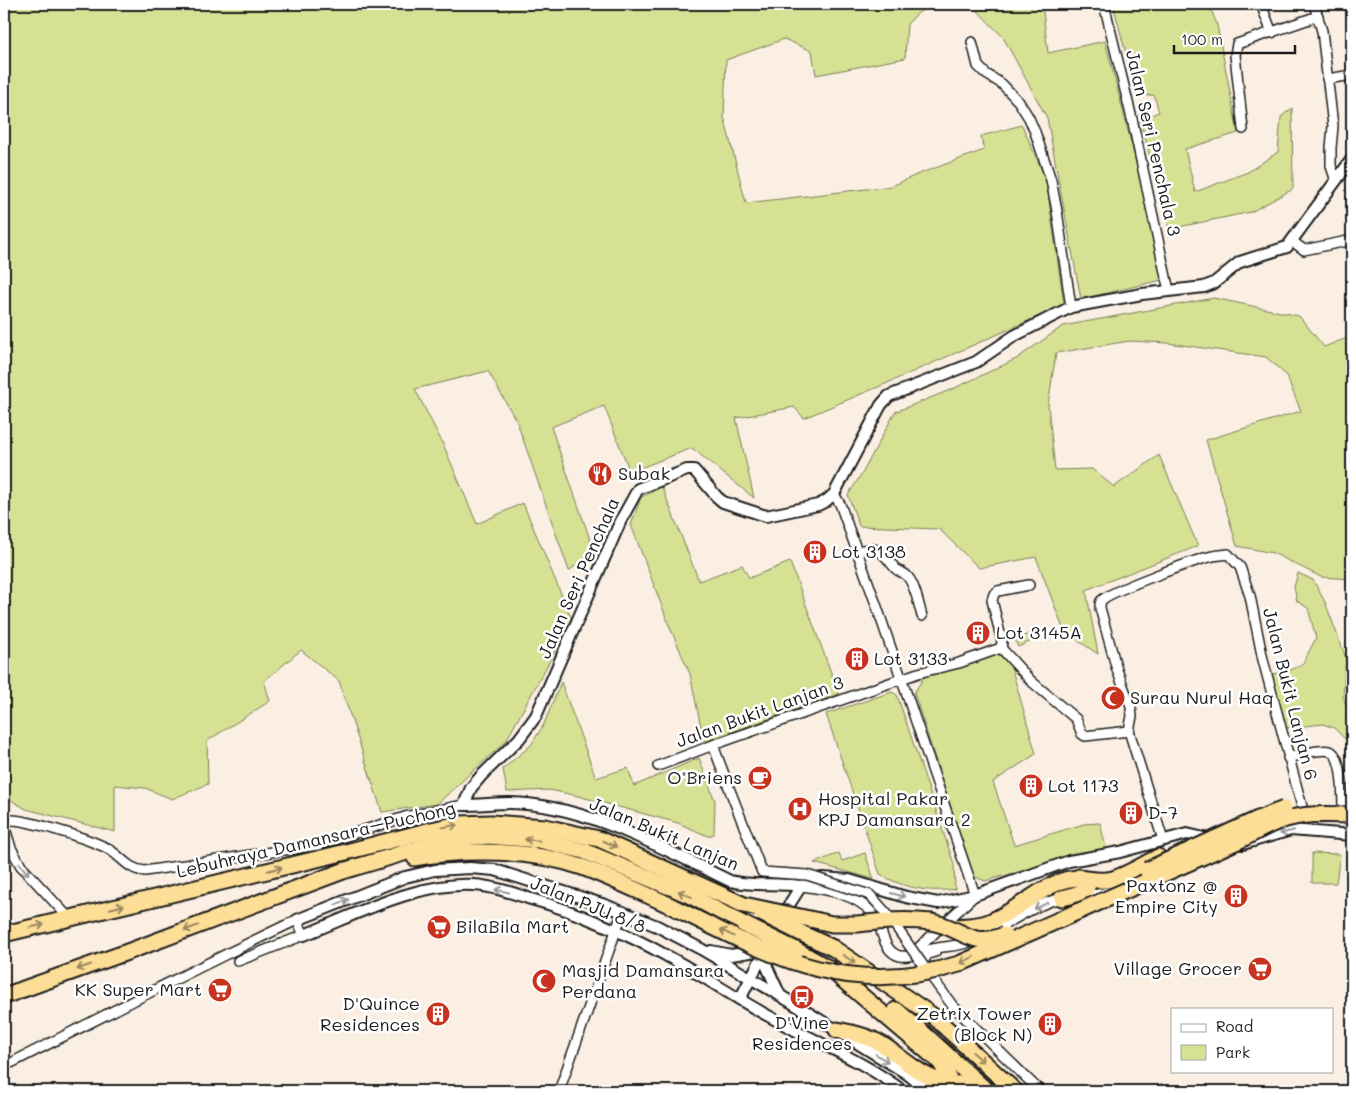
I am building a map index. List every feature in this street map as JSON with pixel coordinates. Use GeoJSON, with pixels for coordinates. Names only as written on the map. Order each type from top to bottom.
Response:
{"type":"FeatureCollection","features":[{"type":"Feature","properties":{"kind":"highway"},"geometry":{"type":"LineString","coordinates":[[950,923],[966,937],[979,941],[993,940],[1030,925],[1277,811],[1306,804],[1352,807]]}},
{"type":"Feature","properties":{"kind":"highway"},"geometry":{"type":"LineString","coordinates":[[343,871],[432,855],[472,852],[514,854],[553,859],[581,867],[663,902],[775,956],[835,974],[865,977],[914,974],[940,970],[959,964],[1238,842],[1278,821],[1299,815],[1326,813],[1349,819]]}},
{"type":"Feature","properties":{"kind":"highway","name":"Lebuhraya Damansara–Puchong"},"geometry":{"type":"LineString","coordinates":[[4,934],[459,824],[491,823],[545,827],[599,839],[744,904],[833,948],[933,1016],[1016,1091]]}},
{"type":"Feature","properties":{"kind":"highway","name":"Lebuhraya Damansara–Puchong"},"geometry":{"type":"LineString","coordinates":[[4,996],[139,948],[343,871],[434,844],[462,838],[488,836],[539,840],[584,851],[689,895],[796,950],[882,998],[987,1091]]}},
{"type":"Feature","properties":{"kind":"highway"},"geometry":{"type":"LineString","coordinates":[[744,904],[832,924],[858,924],[899,919],[969,926],[987,923],[1002,916],[1058,882],[1079,877],[1097,880],[1113,879],[1175,850],[1220,842]]}},
{"type":"Feature","properties":{"kind":"highway"},"geometry":{"type":"LineString","coordinates":[[1062,898],[1086,890],[1086,882],[1079,877]]}},
{"type":"Feature","properties":{"kind":"highway"},"geometry":{"type":"LineString","coordinates":[[829,969],[940,1062],[948,1075],[944,1080],[933,1080],[880,1043],[837,1030]]}},
{"type":"Feature","properties":{"kind":"highway"},"geometry":{"type":"LineString","coordinates":[[961,1067],[981,1091]]}},
{"type":"Feature","properties":{"kind":"highway"},"geometry":{"type":"LineString","coordinates":[[950,1091],[951,1087],[963,1084],[970,1091]]}},
{"type":"Feature","properties":{"kind":"street","name":"Jalan Seri Penchala 3"},"geometry":{"type":"LineString","coordinates":[[1104,4],[1133,124],[1169,291]]}},
{"type":"Feature","properties":{"kind":"street"},"geometry":{"type":"LineString","coordinates":[[1261,4],[1272,32]]}},
{"type":"Feature","properties":{"kind":"street"},"geometry":{"type":"LineString","coordinates":[[1314,4],[1322,31],[1333,126],[1331,166],[1336,181]]}},
{"type":"Feature","properties":{"kind":"street"},"geometry":{"type":"LineString","coordinates":[[1243,129],[1235,55],[1237,44],[1318,16]]}},
{"type":"Feature","properties":{"kind":"street"},"geometry":{"type":"LineString","coordinates":[[972,42],[978,66],[986,74],[1002,84],[1019,102],[1035,132],[1053,188],[1071,307]]}},
{"type":"Feature","properties":{"kind":"street"},"geometry":{"type":"LineString","coordinates":[[1327,79],[1352,75]]}},
{"type":"Feature","properties":{"kind":"street"},"geometry":{"type":"LineString","coordinates":[[975,895],[902,680],[840,504],[834,494],[881,405],[890,396],[976,362],[1014,336],[1071,307],[1204,287],[1214,283],[1240,262],[1287,247],[1352,159]]}},
{"type":"Feature","properties":{"kind":"street"},"geometry":{"type":"LineString","coordinates":[[1292,242],[1304,250],[1352,240]]}},
{"type":"Feature","properties":{"kind":"street","name":"Jalan Seri Penchala"},"geometry":{"type":"LineString","coordinates":[[464,805],[471,788],[520,739],[536,716],[621,520],[638,489],[687,470],[694,470],[717,497],[724,502],[766,516],[818,506],[834,494]]}},
{"type":"Feature","properties":{"kind":"street"},"geometry":{"type":"LineString","coordinates":[[856,551],[877,549],[882,551],[897,570],[908,576],[922,616]]}},
{"type":"Feature","properties":{"kind":"street","name":"Jalan Bukit Lanjan 6"},"geometry":{"type":"LineString","coordinates":[[1129,731],[1132,716],[1131,707],[1116,670],[1100,608],[1102,599],[1184,565],[1213,555],[1228,554],[1240,567],[1250,596],[1263,660],[1305,818]]}},
{"type":"Feature","properties":{"kind":"street"},"geometry":{"type":"LineString","coordinates":[[1030,585],[998,592],[993,597],[1002,642],[1001,648],[1031,681],[1076,718],[1082,734],[1085,736],[1129,731],[1163,840]]}},
{"type":"Feature","properties":{"kind":"street","name":"Jalan Bukit Lanjan 3"},"geometry":{"type":"LineString","coordinates":[[658,766],[918,673],[959,663],[1001,648]]}},
{"type":"Feature","properties":{"kind":"street"},"geometry":{"type":"LineString","coordinates":[[713,745],[762,872],[807,875],[869,890],[952,1005],[1040,1091]]}},
{"type":"Feature","properties":{"kind":"street"},"geometry":{"type":"LineString","coordinates":[[938,903],[975,895],[1069,861],[1120,852],[1187,834],[1220,842],[1251,830],[1288,820],[1305,818],[1349,819],[1340,766],[1334,753],[1330,750],[1317,751],[1288,758]]}},
{"type":"Feature","properties":{"kind":"street","name":"Jalan Bukit Lanjan"},"geometry":{"type":"LineString","coordinates":[[4,820],[26,822],[86,840],[107,848],[132,868],[145,871],[318,845],[404,817],[464,805],[511,803],[562,810],[594,819],[740,884],[787,884],[802,886],[811,880],[832,877],[849,880],[869,890],[938,903]]}},
{"type":"Feature","properties":{"kind":"street"},"geometry":{"type":"LineString","coordinates":[[1321,832],[1322,819]]}},
{"type":"Feature","properties":{"kind":"street"},"geometry":{"type":"LineString","coordinates":[[4,825],[11,848],[21,866],[70,919]]}},
{"type":"Feature","properties":{"kind":"street"},"geometry":{"type":"LineString","coordinates":[[880,928],[892,953],[896,956],[908,955],[941,946],[968,943],[1050,901],[1062,898],[1095,896],[1110,892],[1243,844],[1291,830],[1352,834]]}},
{"type":"Feature","properties":{"kind":"street","name":"Jalan PJU 8/8"},"geometry":{"type":"LineString","coordinates":[[274,931],[405,876],[435,870],[470,868],[495,870],[623,911],[658,926],[702,949],[837,1030],[906,1073],[929,1091]]}},
{"type":"Feature","properties":{"kind":"street","name":"Jalan PJU 8/8"},"geometry":{"type":"LineString","coordinates":[[248,952],[238,961],[411,892],[446,886],[474,885],[545,903],[616,931],[666,955],[740,1000],[822,1043],[888,1080],[903,1091]]}},
{"type":"Feature","properties":{"kind":"street"},"geometry":{"type":"LineString","coordinates":[[787,908],[802,886],[825,889],[853,898],[868,907],[874,914]]}},
{"type":"Feature","properties":{"kind":"street"},"geometry":{"type":"LineString","coordinates":[[853,898],[855,892],[869,890]]}},
{"type":"Feature","properties":{"kind":"street"},"geometry":{"type":"LineString","coordinates":[[912,977],[905,967],[908,955],[950,923],[975,895]]}},
{"type":"Feature","properties":{"kind":"street"},"geometry":{"type":"LineString","coordinates":[[938,903],[947,906],[950,912],[950,923]]}},
{"type":"Feature","properties":{"kind":"street"},"geometry":{"type":"LineString","coordinates":[[559,1091],[623,911]]}},
{"type":"Feature","properties":{"kind":"street"},"geometry":{"type":"LineString","coordinates":[[297,920],[304,935]]}},
{"type":"Feature","properties":{"kind":"street"},"geometry":{"type":"LineString","coordinates":[[248,952],[254,944],[274,931]]}},
{"type":"Feature","properties":{"kind":"street"},"geometry":{"type":"LineString","coordinates":[[4,1065],[274,931]]}},
{"type":"Feature","properties":{"kind":"street"},"geometry":{"type":"LineString","coordinates":[[702,949],[731,955],[768,946]]}},
{"type":"Feature","properties":{"kind":"street"},"geometry":{"type":"LineString","coordinates":[[740,1000],[768,946]]}},
{"type":"Feature","properties":{"kind":"street"},"geometry":{"type":"LineString","coordinates":[[768,946],[767,967],[781,996]]}},
{"type":"Feature","properties":{"kind":"street"},"geometry":{"type":"LineString","coordinates":[[227,953],[265,950]]}},
{"type":"Feature","properties":{"kind":"street"},"geometry":{"type":"LineString","coordinates":[[925,968],[924,960],[928,954],[940,952]]}},
{"type":"Feature","properties":{"kind":"green space"},"geometry":{"type":"Polygon","coordinates":[[[4,4],[934,4],[918,13],[907,24],[905,58],[816,75],[812,51],[784,39],[726,60],[724,117],[746,203],[892,186],[984,150],[981,136],[1022,125],[1046,180],[1064,305],[804,418],[794,407],[736,418],[754,498],[692,448],[630,472],[604,406],[551,427],[594,551],[569,571],[517,422],[488,371],[415,389],[443,444],[477,524],[523,503],[572,620],[506,741],[437,804],[382,812],[339,681],[301,650],[264,681],[270,701],[207,741],[208,784],[172,799],[145,788],[115,785],[115,832],[26,809],[4,796],[4,4]]]}},
{"type":"Feature","properties":{"kind":"green space"},"geometry":{"type":"Polygon","coordinates":[[[971,4],[1042,4],[1048,53],[1105,41],[1166,279],[1081,299],[1047,118],[1003,37],[971,4]]]}},
{"type":"Feature","properties":{"kind":"green space"},"geometry":{"type":"Polygon","coordinates":[[[1113,4],[1209,4],[1217,25],[1238,133],[1185,149],[1195,192],[1248,172],[1278,152],[1281,117],[1292,108],[1293,189],[1251,212],[1169,229],[1140,119],[1159,112],[1154,95],[1137,96],[1113,4]]]}},
{"type":"Feature","properties":{"kind":"green space"},"geometry":{"type":"Polygon","coordinates":[[[1214,298],[1299,316],[1324,347],[1352,336],[1352,579],[1321,577],[1273,553],[1237,546],[1206,440],[1301,411],[1286,375],[1266,357],[1168,343],[1129,341],[1056,353],[1048,405],[1055,470],[1092,469],[1114,487],[1159,455],[1198,546],[1086,590],[1098,654],[1064,631],[1036,557],[979,568],[939,529],[859,526],[848,495],[863,472],[895,412],[955,388],[1016,359],[1063,326],[1214,298]]]}},
{"type":"Feature","properties":{"kind":"green space"},"geometry":{"type":"Polygon","coordinates":[[[662,487],[699,581],[742,565],[749,578],[790,562],[839,694],[704,742],[690,674],[631,525],[641,497],[662,487]]]}},
{"type":"Feature","properties":{"kind":"green space"},"geometry":{"type":"Polygon","coordinates":[[[1298,573],[1313,580],[1325,602],[1346,658],[1343,696],[1347,708],[1352,711],[1352,746],[1334,728],[1323,724],[1286,728],[1272,674],[1286,672],[1302,665],[1316,638],[1308,608],[1297,601],[1294,587],[1298,573]]]}},
{"type":"Feature","properties":{"kind":"green space"},"geometry":{"type":"Polygon","coordinates":[[[1033,632],[1036,639],[1018,647],[1015,640],[1033,632]]]}},
{"type":"Feature","properties":{"kind":"green space"},"geometry":{"type":"Polygon","coordinates":[[[997,653],[1011,666],[1036,754],[993,782],[1014,845],[1084,824],[1100,823],[1106,848],[985,881],[973,876],[914,693],[924,677],[997,653]]]}},
{"type":"Feature","properties":{"kind":"green space"},"geometry":{"type":"Polygon","coordinates":[[[561,682],[596,778],[628,768],[634,786],[699,758],[715,801],[714,834],[708,836],[678,823],[550,790],[507,792],[503,769],[531,745],[544,724],[561,682]]]}},
{"type":"Feature","properties":{"kind":"green space"},"geometry":{"type":"Polygon","coordinates":[[[892,692],[897,695],[954,864],[955,889],[926,890],[916,888],[898,883],[880,874],[826,714],[892,692]]]}},
{"type":"Feature","properties":{"kind":"green space"},"geometry":{"type":"Polygon","coordinates":[[[839,853],[842,861],[865,853],[874,879],[814,863],[839,853]]]}},
{"type":"Feature","properties":{"kind":"green space"},"geometry":{"type":"Polygon","coordinates":[[[1312,853],[1340,854],[1336,883],[1312,883],[1312,853]]]}},
{"type":"Feature","properties":{"kind":"place","name":"Subak"},"geometry":{"type":"Point","coordinates":[600,474]}},
{"type":"Feature","properties":{"kind":"place","name":"Lot 3138"},"geometry":{"type":"Point","coordinates":[815,552]}},
{"type":"Feature","properties":{"kind":"place","name":"Lot 3145A"},"geometry":{"type":"Point","coordinates":[978,633]}},
{"type":"Feature","properties":{"kind":"place","name":"Lot 3133"},"geometry":{"type":"Point","coordinates":[857,659]}},
{"type":"Feature","properties":{"kind":"place","name":"Surau Nurul Haq"},"geometry":{"type":"Point","coordinates":[1113,698]}},
{"type":"Feature","properties":{"kind":"place","name":"O’Briens"},"geometry":{"type":"Point","coordinates":[760,778]}},
{"type":"Feature","properties":{"kind":"place","name":"Lot 1173"},"geometry":{"type":"Point","coordinates":[1031,786]}},
{"type":"Feature","properties":{"kind":"place","name":"Hospital Pakar KPJ Damansara 2"},"geometry":{"type":"Point","coordinates":[800,809]}},
{"type":"Feature","properties":{"kind":"place","name":"D-7"},"geometry":{"type":"Point","coordinates":[1131,813]}},
{"type":"Feature","properties":{"kind":"place","name":"Paxtonz @ Empire City"},"geometry":{"type":"Point","coordinates":[1236,896]}},
{"type":"Feature","properties":{"kind":"place","name":"BilaBila Mart"},"geometry":{"type":"Point","coordinates":[439,927]}},
{"type":"Feature","properties":{"kind":"place","name":"Village Grocer"},"geometry":{"type":"Point","coordinates":[1260,969]}},
{"type":"Feature","properties":{"kind":"place","name":"Masjid Damansara Perdana"},"geometry":{"type":"Point","coordinates":[544,981]}},
{"type":"Feature","properties":{"kind":"place","name":"KK Super Mart"},"geometry":{"type":"Point","coordinates":[220,990]}},
{"type":"Feature","properties":{"kind":"place","name":"D'Vine Residences"},"geometry":{"type":"Point","coordinates":[802,997]}},
{"type":"Feature","properties":{"kind":"place","name":"D'Quince Residences"},"geometry":{"type":"Point","coordinates":[438,1014]}},
{"type":"Feature","properties":{"kind":"place","name":"Zetrix Tower (Block N)"},"geometry":{"type":"Point","coordinates":[1050,1024]}}]}
